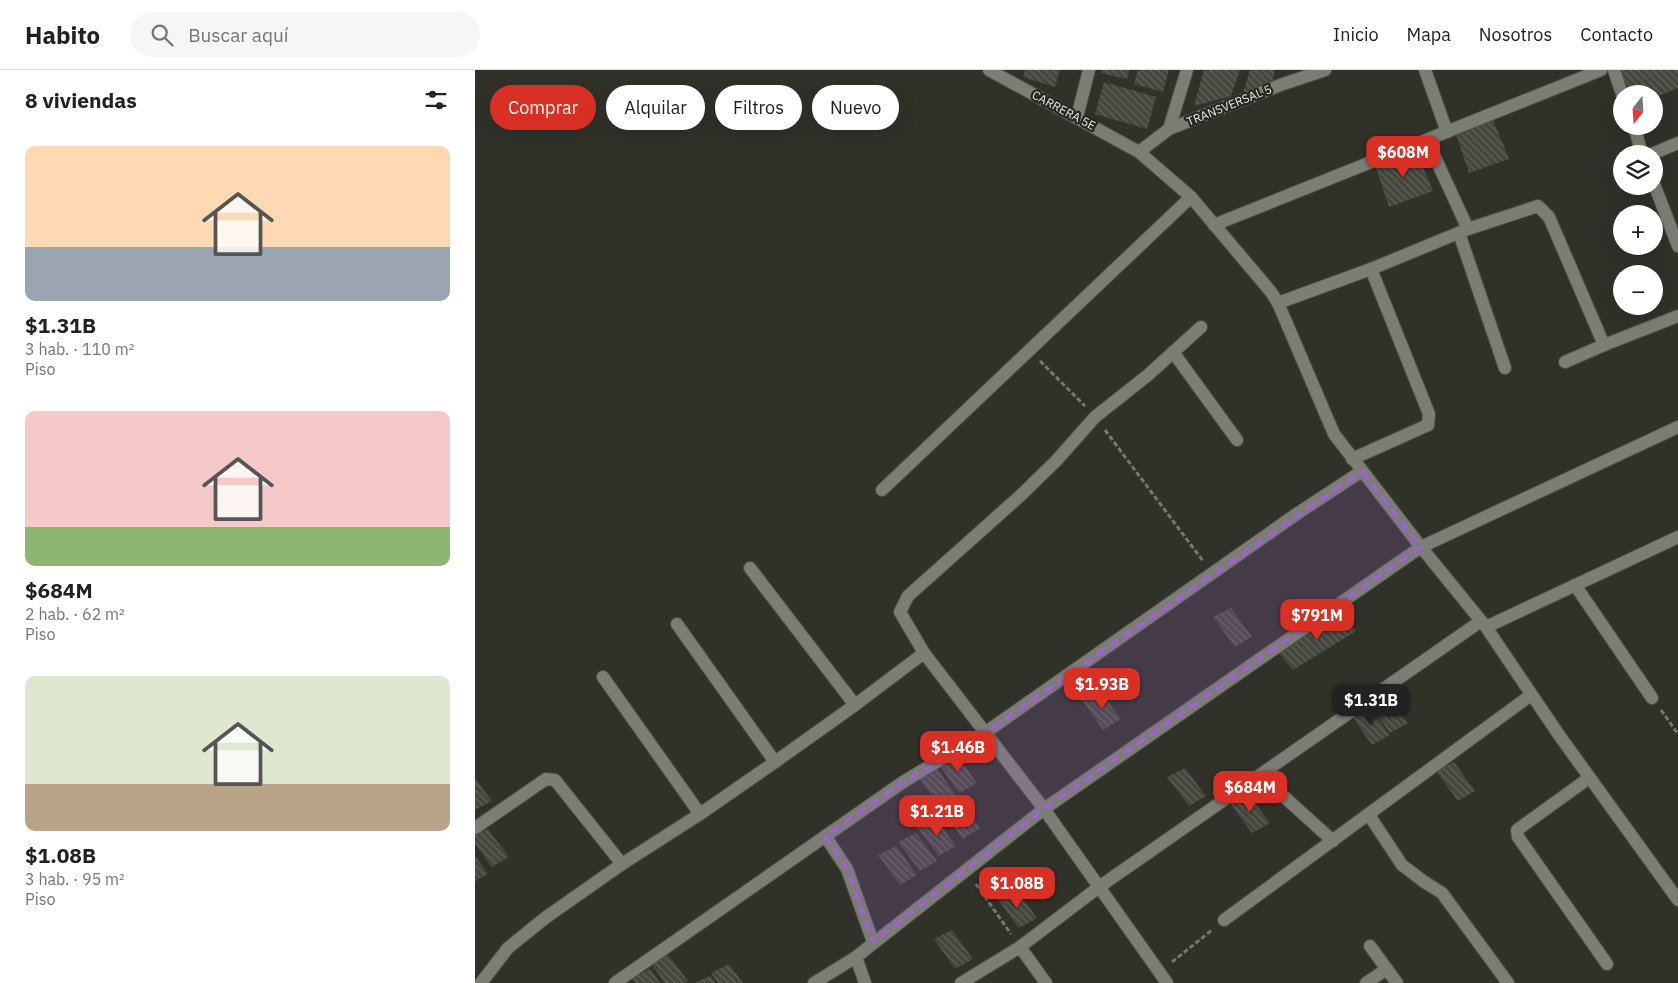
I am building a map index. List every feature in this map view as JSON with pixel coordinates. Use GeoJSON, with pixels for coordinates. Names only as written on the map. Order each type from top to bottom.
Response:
{"type":"FeatureCollection","features":[{"type":"Feature","properties":{"kind":"street","name":"CARRERA 5E"},"geometry":{"type":"LineString","coordinates":[[989,70],[1139,152],[1191,197],[1271,292],[1278,303],[1334,434],[1421,548],[1483,624],[1589,778],[1678,900]]}},
{"type":"Feature","properties":{"kind":"street"},"geometry":{"type":"LineString","coordinates":[[1077,117],[1089,70]]}},
{"type":"Feature","properties":{"kind":"street"},"geometry":{"type":"LineString","coordinates":[[1169,129],[1187,70]]}},
{"type":"Feature","properties":{"kind":"street"},"geometry":{"type":"LineString","coordinates":[[1283,84],[1287,70]]}},
{"type":"Feature","properties":{"kind":"street","name":"TRANSVERSAL 5"},"geometry":{"type":"LineString","coordinates":[[1139,152],[1169,129],[1283,84],[1325,70]]}},
{"type":"Feature","properties":{"kind":"street"},"geometry":{"type":"LineString","coordinates":[[1425,70],[1447,132]]}},
{"type":"Feature","properties":{"kind":"street"},"geometry":{"type":"LineString","coordinates":[[1214,224],[1601,70]]}},
{"type":"Feature","properties":{"kind":"street"},"geometry":{"type":"LineString","coordinates":[[1614,70],[1619,85]]}},
{"type":"Feature","properties":{"kind":"street"},"geometry":{"type":"LineString","coordinates":[[1427,140],[1463,231],[1505,368]]}},
{"type":"Feature","properties":{"kind":"street"},"geometry":{"type":"LineString","coordinates":[[1663,149],[1678,143]]}},
{"type":"Feature","properties":{"kind":"street"},"geometry":{"type":"LineString","coordinates":[[1658,195],[1678,246]]}},
{"type":"Feature","properties":{"kind":"street"},"geometry":{"type":"LineString","coordinates":[[882,490],[1191,197]]}},
{"type":"Feature","properties":{"kind":"street"},"geometry":{"type":"LineString","coordinates":[[1278,303],[1371,269],[1463,231],[1538,206],[1549,217],[1604,345]]}},
{"type":"Feature","properties":{"kind":"street"},"geometry":{"type":"LineString","coordinates":[[1353,459],[1428,426],[1429,414],[1371,269]]}},
{"type":"Feature","properties":{"kind":"street"},"geometry":{"type":"LineString","coordinates":[[1565,362],[1678,316]]}},
{"type":"Feature","properties":{"kind":"street"},"geometry":{"type":"LineString","coordinates":[[1167,983],[1044,808],[924,653],[900,612],[908,596],[1026,490],[1056,461],[1095,416],[1148,375],[1201,328]]}},
{"type":"Feature","properties":{"kind":"street"},"geometry":{"type":"LineString","coordinates":[[1173,352],[1237,440]]}},
{"type":"Feature","properties":{"kind":"street"},"geometry":{"type":"LineString","coordinates":[[814,983],[856,957],[1044,808],[1421,548],[1678,427]]}},
{"type":"Feature","properties":{"kind":"street"},"geometry":{"type":"LineString","coordinates":[[615,983],[903,782],[986,732],[1212,573],[1362,471]]}},
{"type":"Feature","properties":{"kind":"street"},"geometry":{"type":"LineString","coordinates":[[961,983],[1020,947],[1099,887],[1483,624],[1575,585],[1678,537]]}},
{"type":"Feature","properties":{"kind":"street"},"geometry":{"type":"LineString","coordinates":[[750,568],[855,705]]}},
{"type":"Feature","properties":{"kind":"street"},"geometry":{"type":"LineString","coordinates":[[1575,585],[1652,698]]}},
{"type":"Feature","properties":{"kind":"street"},"geometry":{"type":"LineString","coordinates":[[677,624],[775,762]]}},
{"type":"Feature","properties":{"kind":"street"},"geometry":{"type":"LineString","coordinates":[[481,983],[508,948],[545,918],[622,864],[701,814],[855,705],[924,653]]}},
{"type":"Feature","properties":{"kind":"street"},"geometry":{"type":"LineString","coordinates":[[603,677],[701,814]]}},
{"type":"Feature","properties":{"kind":"street"},"geometry":{"type":"LineString","coordinates":[[1225,920],[1531,695]]}},
{"type":"Feature","properties":{"kind":"street"},"geometry":{"type":"LineString","coordinates":[[1260,775],[1333,841]]}},
{"type":"Feature","properties":{"kind":"street"},"geometry":{"type":"LineString","coordinates":[[1589,778],[1517,830],[1518,837],[1607,964]]}},
{"type":"Feature","properties":{"kind":"street"},"geometry":{"type":"LineString","coordinates":[[475,828],[546,779],[555,780],[622,864]]}},
{"type":"Feature","properties":{"kind":"street"},"geometry":{"type":"LineString","coordinates":[[1369,814],[1402,865],[1423,882],[1442,893],[1508,983]]}},
{"type":"Feature","properties":{"kind":"street"},"geometry":{"type":"LineString","coordinates":[[825,836],[847,869],[873,942]]}},
{"type":"Feature","properties":{"kind":"street"},"geometry":{"type":"LineString","coordinates":[[1370,946],[1397,983]]}},
{"type":"Feature","properties":{"kind":"street"},"geometry":{"type":"LineString","coordinates":[[1020,947],[1046,983]]}},
{"type":"Feature","properties":{"kind":"street"},"geometry":{"type":"LineString","coordinates":[[856,957],[865,983]]}},
{"type":"Feature","properties":{"kind":"street"},"geometry":{"type":"LineString","coordinates":[[1366,983],[1387,969]]}},
{"type":"Feature","properties":{"kind":"path"},"geometry":{"type":"LineString","coordinates":[[1029,350],[1095,416],[1212,573]]}},
{"type":"Feature","properties":{"kind":"path"},"geometry":{"type":"LineString","coordinates":[[1652,698],[1678,734]]}},
{"type":"Feature","properties":{"kind":"path"},"geometry":{"type":"LineString","coordinates":[[966,870],[1020,947]]}},
{"type":"Feature","properties":{"kind":"path"},"geometry":{"type":"LineString","coordinates":[[1159,972],[1225,920]]}},
{"type":"Feature","properties":{"kind":"highlighted area"},"geometry":{"type":"Polygon","coordinates":[[[1362,471],[1421,547],[1044,809],[873,942],[847,869],[825,836],[903,782],[986,732],[1362,471]]]}},
{"type":"Feature","properties":{"kind":"building"},"geometry":{"type":"Polygon","coordinates":[[[1025,70],[1060,70],[1055,87],[1023,77],[1025,70]]]}},
{"type":"Feature","properties":{"kind":"building"},"geometry":{"type":"Polygon","coordinates":[[[1101,70],[1129,70],[1127,79],[1101,73],[1101,70]]]}},
{"type":"Feature","properties":{"kind":"building"},"geometry":{"type":"Polygon","coordinates":[[[1138,70],[1169,70],[1163,92],[1134,84],[1138,70]]]}},
{"type":"Feature","properties":{"kind":"building"},"geometry":{"type":"Polygon","coordinates":[[[1204,70],[1240,70],[1231,96],[1194,106],[1204,70]]]}},
{"type":"Feature","properties":{"kind":"building"},"geometry":{"type":"Polygon","coordinates":[[[1250,70],[1275,70],[1272,84],[1243,93],[1250,70]]]}},
{"type":"Feature","properties":{"kind":"building"},"geometry":{"type":"Polygon","coordinates":[[[1678,70],[1678,88],[1663,94],[1663,85],[1625,85],[1620,71],[1678,70]]]}},
{"type":"Feature","properties":{"kind":"building"},"geometry":{"type":"Polygon","coordinates":[[[1104,82],[1156,97],[1147,129],[1095,114],[1104,82]]]}},
{"type":"Feature","properties":{"kind":"building"},"geometry":{"type":"Polygon","coordinates":[[[1493,120],[1509,159],[1469,173],[1456,134],[1493,120]]]}},
{"type":"Feature","properties":{"kind":"building"},"geometry":{"type":"Polygon","coordinates":[[[1416,150],[1433,191],[1389,207],[1375,165],[1416,150]]]}},
{"type":"Feature","properties":{"kind":"building"},"geometry":{"type":"Polygon","coordinates":[[[1231,608],[1252,637],[1235,647],[1213,617],[1231,608]]]}},
{"type":"Feature","properties":{"kind":"building"},"geometry":{"type":"Polygon","coordinates":[[[1340,611],[1356,631],[1293,670],[1277,651],[1340,611]]]}},
{"type":"Feature","properties":{"kind":"building"},"geometry":{"type":"Polygon","coordinates":[[[1100,691],[1121,719],[1103,730],[1082,700],[1100,691]]]}},
{"type":"Feature","properties":{"kind":"building"},"geometry":{"type":"Polygon","coordinates":[[[1387,695],[1408,723],[1390,733],[1369,704],[1387,695]]]}},
{"type":"Feature","properties":{"kind":"building"},"geometry":{"type":"Polygon","coordinates":[[[1369,707],[1390,735],[1372,745],[1351,715],[1369,707]]]}},
{"type":"Feature","properties":{"kind":"building"},"geometry":{"type":"Polygon","coordinates":[[[956,754],[977,783],[959,793],[938,763],[956,754]]]}},
{"type":"Feature","properties":{"kind":"building"},"geometry":{"type":"Polygon","coordinates":[[[1454,762],[1475,791],[1458,801],[1436,771],[1454,762]]]}},
{"type":"Feature","properties":{"kind":"building"},"geometry":{"type":"Polygon","coordinates":[[[935,766],[956,795],[938,805],[917,775],[935,766]]]}},
{"type":"Feature","properties":{"kind":"building"},"geometry":{"type":"Polygon","coordinates":[[[1185,768],[1206,796],[1189,806],[1167,777],[1185,768]]]}},
{"type":"Feature","properties":{"kind":"building"},"geometry":{"type":"Polygon","coordinates":[[[475,778],[492,801],[475,810],[475,778]]]}},
{"type":"Feature","properties":{"kind":"building"},"geometry":{"type":"Polygon","coordinates":[[[1248,794],[1270,823],[1252,833],[1230,803],[1248,794]]]}},
{"type":"Feature","properties":{"kind":"building"},"geometry":{"type":"Polygon","coordinates":[[[959,800],[980,828],[963,839],[941,809],[959,800]]]}},
{"type":"Feature","properties":{"kind":"building"},"geometry":{"type":"Polygon","coordinates":[[[935,818],[956,846],[939,856],[917,827],[935,818]]]}},
{"type":"Feature","properties":{"kind":"building"},"geometry":{"type":"Polygon","coordinates":[[[488,829],[509,857],[492,867],[475,844],[475,835],[488,829]]]}},
{"type":"Feature","properties":{"kind":"building"},"geometry":{"type":"Polygon","coordinates":[[[916,833],[937,861],[920,871],[898,842],[916,833]]]}},
{"type":"Feature","properties":{"kind":"building"},"geometry":{"type":"Polygon","coordinates":[[[896,846],[917,875],[900,885],[878,855],[896,846]]]}},
{"type":"Feature","properties":{"kind":"building"},"geometry":{"type":"Polygon","coordinates":[[[475,856],[488,874],[475,881],[475,856]]]}},
{"type":"Feature","properties":{"kind":"building"},"geometry":{"type":"Polygon","coordinates":[[[1016,890],[1037,918],[1019,928],[997,898],[1016,890]]]}},
{"type":"Feature","properties":{"kind":"building"},"geometry":{"type":"Polygon","coordinates":[[[952,930],[973,959],[955,969],[934,939],[952,930]]]}},
{"type":"Feature","properties":{"kind":"building"},"geometry":{"type":"Polygon","coordinates":[[[667,953],[688,981],[685,983],[665,983],[649,961],[667,953]]]}},
{"type":"Feature","properties":{"kind":"building"},"geometry":{"type":"Polygon","coordinates":[[[729,964],[743,983],[718,983],[711,973],[729,964]]]}},
{"type":"Feature","properties":{"kind":"building"},"geometry":{"type":"Polygon","coordinates":[[[650,969],[660,983],[636,983],[632,978],[650,969]]]}},
{"type":"Feature","properties":{"kind":"building"},"geometry":{"type":"Polygon","coordinates":[[[710,976],[716,983],[695,983],[710,976]]]}}]}
